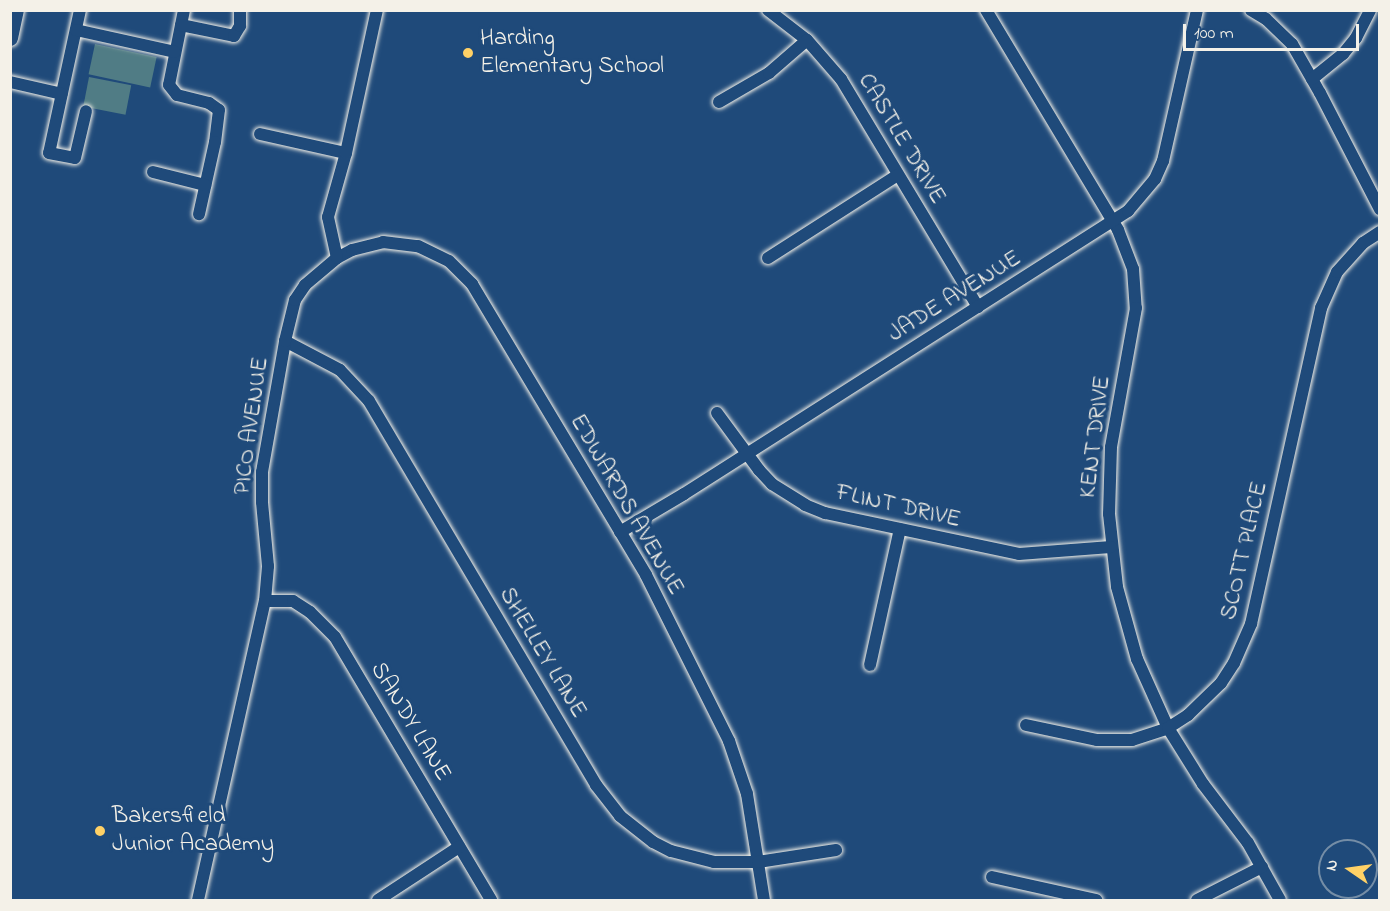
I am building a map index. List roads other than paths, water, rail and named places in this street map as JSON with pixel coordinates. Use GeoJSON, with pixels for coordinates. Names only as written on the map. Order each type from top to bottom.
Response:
{"type":"FeatureCollection","features":[{"type":"Feature","properties":{"kind":"street"},"geometry":{"type":"LineString","coordinates":[[10,38],[16,10]]}},
{"type":"Feature","properties":{"kind":"street"},"geometry":{"type":"LineString","coordinates":[[80,10],[49,153],[75,158],[86,111]]}},
{"type":"Feature","properties":{"kind":"street"},"geometry":{"type":"LineString","coordinates":[[184,10],[169,80],[171,90],[177,95],[209,103],[219,110],[215,142],[199,214]]}},
{"type":"Feature","properties":{"kind":"street"},"geometry":{"type":"LineString","coordinates":[[181,25],[234,36],[240,26],[240,10]]}},
{"type":"Feature","properties":{"kind":"street"},"geometry":{"type":"LineString","coordinates":[[337,258],[328,217],[346,153],[377,10]]}},
{"type":"Feature","properties":{"kind":"street","name":"CASTLE DRIVE"},"geometry":{"type":"LineString","coordinates":[[768,10],[807,40],[841,80],[978,307]]}},
{"type":"Feature","properties":{"kind":"street","name":"KENT DRIVE"},"geometry":{"type":"LineString","coordinates":[[986,10],[1113,221],[1127,249],[1133,269],[1136,308],[1111,447],[1109,481],[1111,547],[1127,629],[1149,688],[1168,728],[1262,867],[1280,900]]}},
{"type":"Feature","properties":{"kind":"street","name":"JADE AVENUE"},"geometry":{"type":"LineString","coordinates":[[620,532],[1113,221],[1143,196],[1163,161],[1197,10]]}},
{"type":"Feature","properties":{"kind":"street"},"geometry":{"type":"LineString","coordinates":[[1251,10],[1281,32],[1312,79],[1380,209]]}},
{"type":"Feature","properties":{"kind":"street"},"geometry":{"type":"LineString","coordinates":[[1312,79],[1343,54],[1356,38],[1370,10]]}},
{"type":"Feature","properties":{"kind":"street"},"geometry":{"type":"LineString","coordinates":[[76,30],[175,52]]}},
{"type":"Feature","properties":{"kind":"street"},"geometry":{"type":"LineString","coordinates":[[719,102],[769,74],[807,40]]}},
{"type":"Feature","properties":{"kind":"street"},"geometry":{"type":"LineString","coordinates":[[10,82],[62,94]]}},
{"type":"Feature","properties":{"kind":"street"},"geometry":{"type":"LineString","coordinates":[[260,134],[346,153]]}},
{"type":"Feature","properties":{"kind":"street"},"geometry":{"type":"LineString","coordinates":[[153,172],[205,185]]}},
{"type":"Feature","properties":{"kind":"street"},"geometry":{"type":"LineString","coordinates":[[768,258],[898,175]]}},
{"type":"Feature","properties":{"kind":"street","name":"SCOTT PLACE"},"geometry":{"type":"LineString","coordinates":[[1026,725],[1114,742],[1151,735],[1168,728],[1207,699],[1225,676],[1244,644],[1254,613],[1321,308],[1337,273],[1357,250],[1380,232]]}},
{"type":"Feature","properties":{"kind":"street","name":"EDWARDS AVENUE"},"geometry":{"type":"LineString","coordinates":[[337,258],[367,245],[400,243],[434,252],[462,272],[478,294],[646,575],[729,741],[747,794],[764,900]]}},
{"type":"Feature","properties":{"kind":"street","name":"PICO AVENUE"},"geometry":{"type":"LineString","coordinates":[[198,900],[265,601],[268,566],[262,502],[262,472],[285,341],[296,300],[305,285],[337,258]]}},
{"type":"Feature","properties":{"kind":"street","name":"SHELLEY LANE"},"geometry":{"type":"LineString","coordinates":[[285,341],[340,370],[369,401],[596,785],[620,816],[653,842],[692,858],[714,862],[758,862],[836,850]]}},
{"type":"Feature","properties":{"kind":"street","name":"FLINT DRIVE"},"geometry":{"type":"LineString","coordinates":[[717,413],[772,484],[804,505],[825,513],[1019,554],[1111,547]]}},
{"type":"Feature","properties":{"kind":"street"},"geometry":{"type":"LineString","coordinates":[[870,665],[900,529]]}},
{"type":"Feature","properties":{"kind":"street","name":"SANDY LANE"},"geometry":{"type":"LineString","coordinates":[[265,601],[293,601],[310,612],[335,637],[491,900]]}},
{"type":"Feature","properties":{"kind":"street"},"geometry":{"type":"LineString","coordinates":[[378,900],[459,847]]}},
{"type":"Feature","properties":{"kind":"street"},"geometry":{"type":"LineString","coordinates":[[1197,900],[1262,867]]}},
{"type":"Feature","properties":{"kind":"street"},"geometry":{"type":"LineString","coordinates":[[992,877],[1096,900]]}},
{"type":"Feature","properties":{"kind":"place","name":"Harding Elementary School"},"geometry":{"type":"Point","coordinates":[468,53]}},
{"type":"Feature","properties":{"kind":"place","name":"Bakersfield Junior Academy"},"geometry":{"type":"Point","coordinates":[100,831]}}]}
